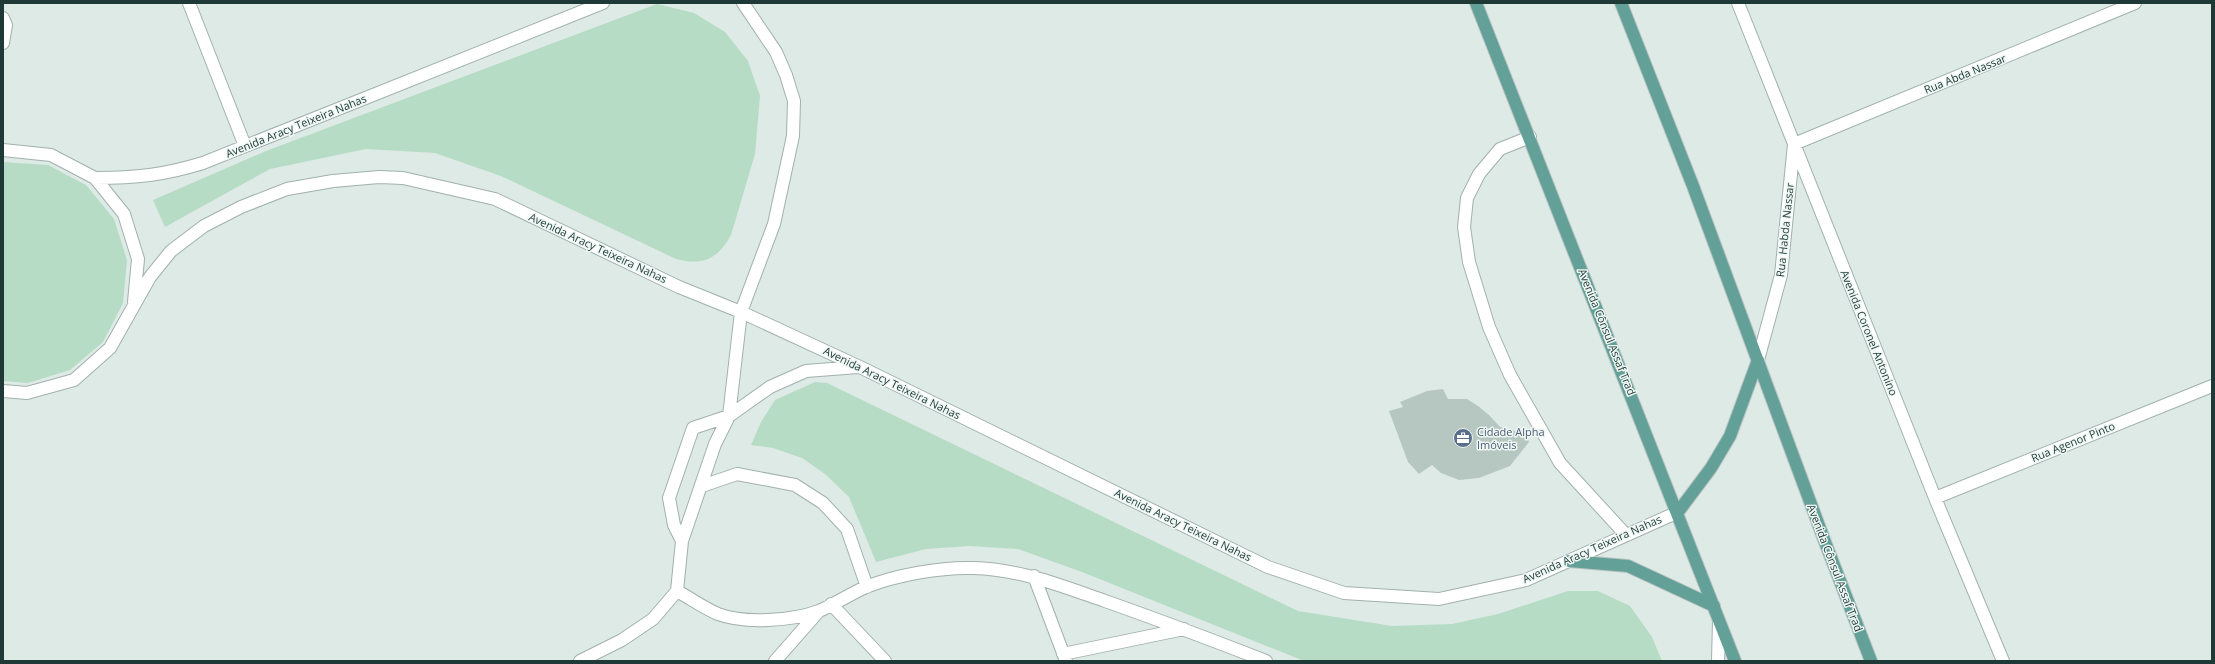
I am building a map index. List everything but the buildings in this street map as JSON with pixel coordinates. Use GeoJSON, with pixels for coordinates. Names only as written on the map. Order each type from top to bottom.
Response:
{"type":"FeatureCollection","features":[{"type":"Feature","properties":{"kind":"main road","name":"Avenida Cônsul Assaf Trad"},"geometry":{"type":"LineString","coordinates":[[1476,3],[1678,512],[1735,661]]}},
{"type":"Feature","properties":{"kind":"main road","name":"Avenida Cônsul Assaf Trad"},"geometry":{"type":"LineString","coordinates":[[1621,3],[1693,186],[1871,661]]}},
{"type":"Feature","properties":{"kind":"main road"},"geometry":{"type":"LineString","coordinates":[[1678,512],[1711,468],[1730,436],[1758,360]]}},
{"type":"Feature","properties":{"kind":"main road"},"geometry":{"type":"LineString","coordinates":[[1569,561],[1628,566],[1714,606]]}},
{"type":"Feature","properties":{"kind":"street"},"geometry":{"type":"LineString","coordinates":[[189,3],[245,146]]}},
{"type":"Feature","properties":{"kind":"street","name":"Avenida Aracy Teixeira Nahas"},"geometry":{"type":"LineString","coordinates":[[95,178],[132,178],[170,173],[203,163],[603,3]]}},
{"type":"Feature","properties":{"kind":"street"},"geometry":{"type":"LineString","coordinates":[[580,661],[622,640],[653,619],[677,591],[682,541],[702,486],[715,444],[729,416],[741,312],[774,224],[793,136],[794,101],[786,75],[776,52],[742,3]]}},
{"type":"Feature","properties":{"kind":"street","name":"Avenida Coronel Antonino"},"geometry":{"type":"LineString","coordinates":[[1738,3],[1935,498],[2003,661]]}},
{"type":"Feature","properties":{"kind":"street","name":"Rua Abda Nassar"},"geometry":{"type":"LineString","coordinates":[[1794,144],[2135,3]]}},
{"type":"Feature","properties":{"kind":"street"},"geometry":{"type":"LineString","coordinates":[[3,18],[6,25],[3,43]]}},
{"type":"Feature","properties":{"kind":"street"},"geometry":{"type":"LineString","coordinates":[[1530,137],[1500,149],[1476,180],[1467,198],[1464,227],[1469,262],[1490,327],[1510,375],[1560,463],[1626,535]]}},
{"type":"Feature","properties":{"kind":"street","name":"Rua Habda Nassar"},"geometry":{"type":"LineString","coordinates":[[1758,360],[1781,276],[1794,144]]}},
{"type":"Feature","properties":{"kind":"street"},"geometry":{"type":"LineString","coordinates":[[3,150],[51,155],[95,178],[124,214],[138,259],[133,307]]}},
{"type":"Feature","properties":{"kind":"street","name":"Avenida Aracy Teixeira Nahas"},"geometry":{"type":"LineString","coordinates":[[3,391],[27,393],[74,380],[110,348],[150,277],[171,251],[187,237],[204,226],[241,207],[287,189],[333,181],[379,176],[403,178],[495,199],[679,287],[741,312],[860,367],[1268,567],[1344,593],[1439,599],[1526,580],[1678,512]]}},
{"type":"Feature","properties":{"kind":"street"},"geometry":{"type":"LineString","coordinates":[[682,541],[674,525],[669,498],[693,428],[729,416],[770,387],[806,371],[860,367]]}},
{"type":"Feature","properties":{"kind":"street","name":"Rua Agenor Pinto"},"geometry":{"type":"LineString","coordinates":[[1935,498],[2212,386]]}},
{"type":"Feature","properties":{"kind":"street"},"geometry":{"type":"LineString","coordinates":[[702,486],[737,474],[795,485],[823,503],[847,529],[867,587]]}},
{"type":"Feature","properties":{"kind":"street"},"geometry":{"type":"LineString","coordinates":[[677,591],[718,614],[748,620],[797,616],[819,611],[867,587],[924,572],[972,568],[1006,570],[1034,576],[1185,629],[1266,661]]}},
{"type":"Feature","properties":{"kind":"street"},"geometry":{"type":"LineString","coordinates":[[1034,576],[1065,658],[1185,629]]}},
{"type":"Feature","properties":{"kind":"street"},"geometry":{"type":"LineString","coordinates":[[831,604],[885,661]]}},
{"type":"Feature","properties":{"kind":"street"},"geometry":{"type":"LineString","coordinates":[[775,661],[819,611]]}},
{"type":"Feature","properties":{"kind":"street"},"geometry":{"type":"LineString","coordinates":[[1718,661],[1719,619]]}},
{"type":"Feature","properties":{"kind":"green space"},"geometry":{"type":"Polygon","coordinates":[[[657,4],[694,13],[725,32],[748,61],[760,96],[755,154],[731,235],[721,250],[709,259],[694,262],[676,259],[501,176],[435,153],[366,149],[270,169],[165,227],[153,200],[266,151],[657,4]]]}},
{"type":"Feature","properties":{"kind":"green space"},"geometry":{"type":"Polygon","coordinates":[[[3,162],[48,165],[86,185],[114,219],[127,260],[123,303],[103,342],[70,370],[28,383],[3,381],[3,162]]]}},
{"type":"Feature","properties":{"kind":"green space"},"geometry":{"type":"Polygon","coordinates":[[[815,382],[827,383],[1298,611],[1392,626],[1452,624],[1498,614],[1568,591],[1598,591],[1630,606],[1652,637],[1662,661],[1304,661],[1082,572],[1018,549],[970,546],[926,549],[876,562],[849,497],[825,474],[802,458],[773,448],[751,445],[761,422],[775,400],[815,382]]]}},
{"type":"Feature","properties":{"kind":"place","name":"Cidade Alpha Imóveis"},"geometry":{"type":"Point","coordinates":[1463,438]}}]}
